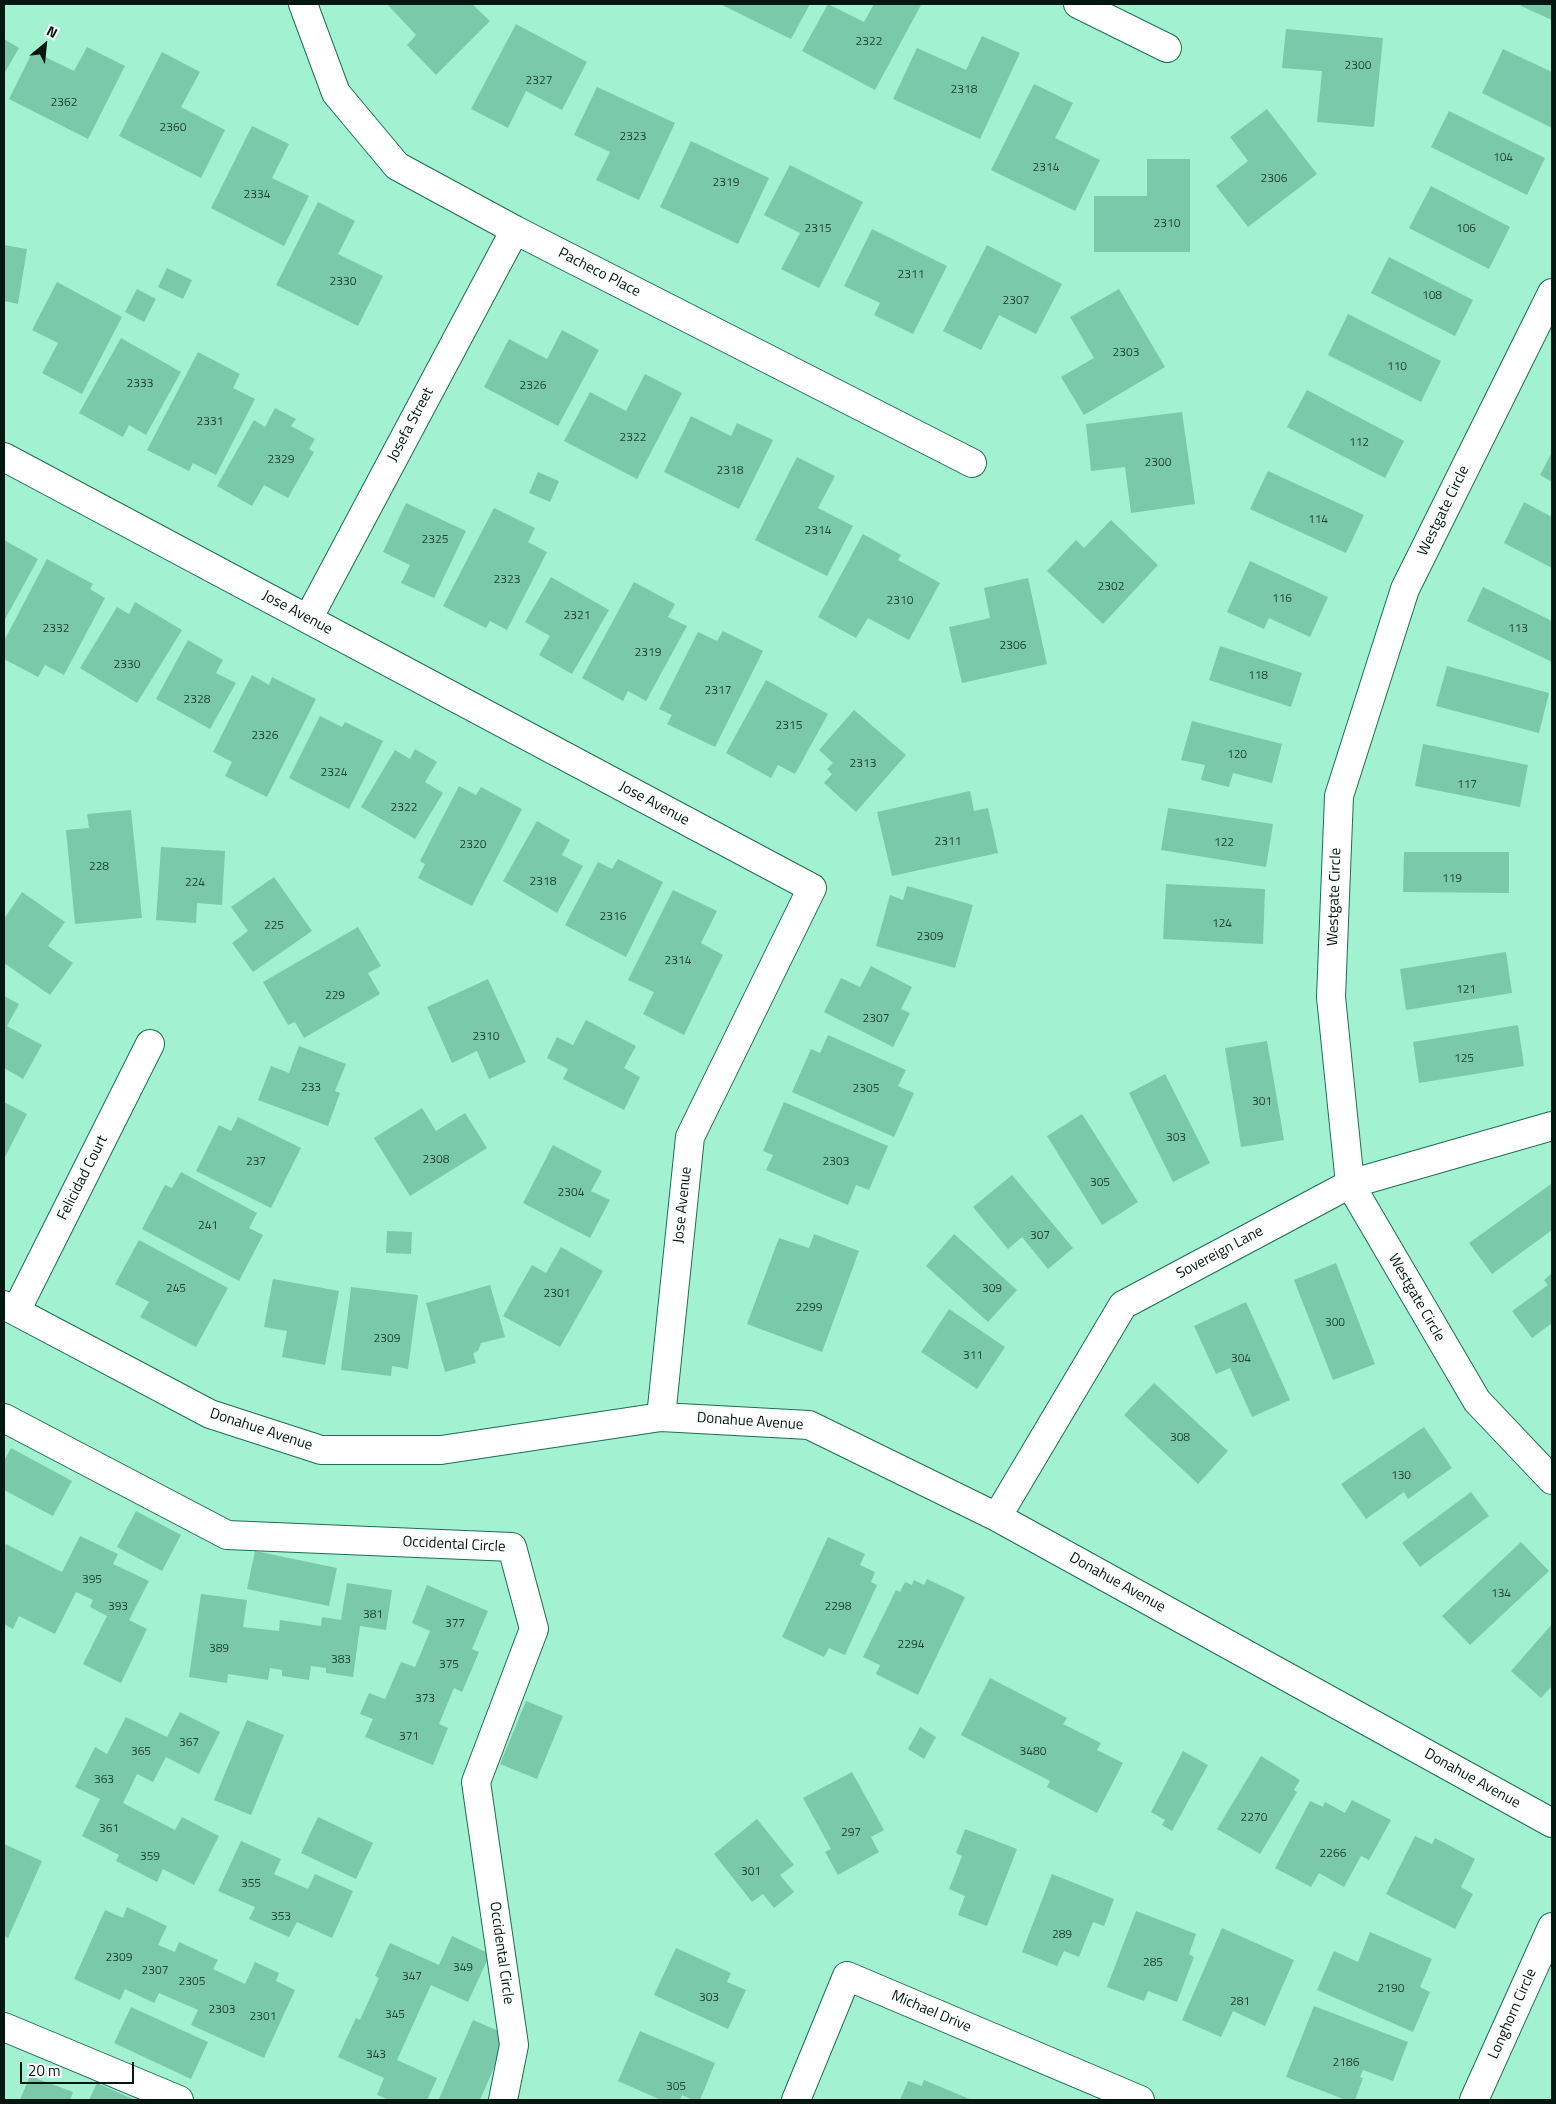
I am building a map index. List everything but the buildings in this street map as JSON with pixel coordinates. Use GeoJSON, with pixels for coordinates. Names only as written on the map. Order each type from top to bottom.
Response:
{"type":"FeatureCollection","features":[{"type":"Feature","properties":{"kind":"street","name":"Pacheco Place"},"geometry":{"type":"LineString","coordinates":[[303,4],[336,93],[397,166],[515,230],[972,463]]}},
{"type":"Feature","properties":{"kind":"street"},"geometry":{"type":"LineString","coordinates":[[1078,4],[1167,48]]}},
{"type":"Feature","properties":{"kind":"street","name":"Josefa Street"},"geometry":{"type":"LineString","coordinates":[[308,619],[515,230]]}},
{"type":"Feature","properties":{"kind":"street","name":"Westgate Circle"},"geometry":{"type":"LineString","coordinates":[[1552,293],[1405,589],[1339,796],[1331,997],[1350,1184],[1477,1401],[1552,1480]]}},
{"type":"Feature","properties":{"kind":"street","name":"Jose Avenue"},"geometry":{"type":"LineString","coordinates":[[4,457],[812,888],[690,1137],[661,1417]]}},
{"type":"Feature","properties":{"kind":"street","name":"Felicidad Court"},"geometry":{"type":"LineString","coordinates":[[10,1308],[150,1044]]}},
{"type":"Feature","properties":{"kind":"street","name":"Sovereign Lane"},"geometry":{"type":"LineString","coordinates":[[998,1518],[1123,1305],[1350,1184],[1552,1126]]}},
{"type":"Feature","properties":{"kind":"street","name":"Donahue Avenue"},"geometry":{"type":"LineString","coordinates":[[10,1308],[210,1414],[321,1450],[441,1450],[661,1417],[809,1425],[998,1518],[1552,1823]]}},
{"type":"Feature","properties":{"kind":"street","name":"Occidental Circle"},"geometry":{"type":"LineString","coordinates":[[4,1418],[226,1534],[512,1547],[534,1629],[476,1782],[514,2045],[503,2100]]}},
{"type":"Feature","properties":{"kind":"street","name":"Longhorn Circle"},"geometry":{"type":"LineString","coordinates":[[1474,2100],[1552,1928]]}},
{"type":"Feature","properties":{"kind":"street","name":"Michael Drive"},"geometry":{"type":"LineString","coordinates":[[796,2100],[847,1976],[1140,2100]]}},
{"type":"Feature","properties":{"kind":"street"},"geometry":{"type":"LineString","coordinates":[[4,2027],[179,2100]]}}]}
